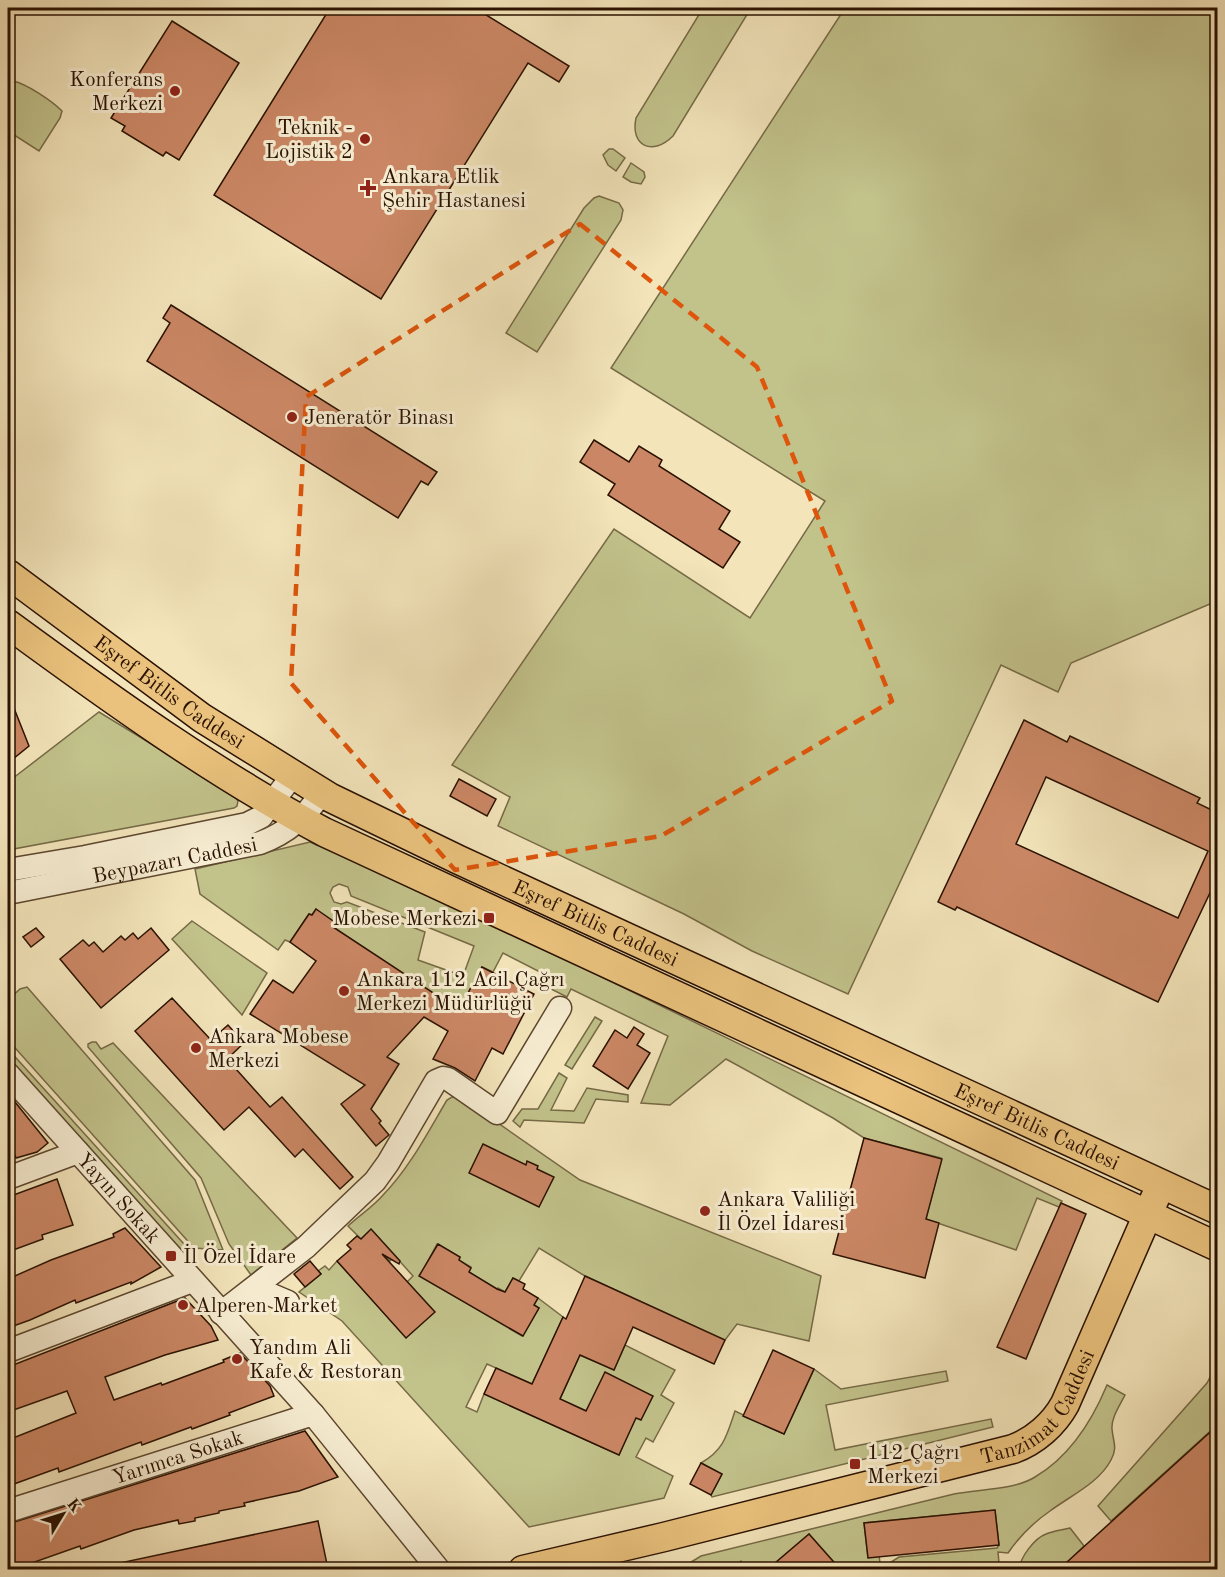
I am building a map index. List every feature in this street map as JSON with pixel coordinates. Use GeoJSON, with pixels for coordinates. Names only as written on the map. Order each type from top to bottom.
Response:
{"type":"FeatureCollection","features":[{"type":"Feature","properties":{"kind":"main road","name":"Eşref Bitlis Caddesi"},"geometry":{"type":"LineString","coordinates":[[8,574],[194,712],[322,792],[459,860],[1218,1210]]}},
{"type":"Feature","properties":{"kind":"main road","name":"Eşref Bitlis Caddesi"},"geometry":{"type":"LineString","coordinates":[[8,624],[176,742],[300,820],[1218,1247]]}},
{"type":"Feature","properties":{"kind":"main road","name":"Tanzimat Caddesi"},"geometry":{"type":"LineString","coordinates":[[523,1569],[664,1538],[1022,1445],[1049,1425],[1065,1404],[1161,1185]]}},
{"type":"Feature","properties":{"kind":"street","name":"Beypazarı Caddesi"},"geometry":{"type":"LineString","coordinates":[[8,870],[247,824],[261,817],[293,775]]}},
{"type":"Feature","properties":{"kind":"street","name":"Beypazarı Caddesi"},"geometry":{"type":"LineString","coordinates":[[8,893],[260,843],[281,834],[300,820],[322,792]]}},
{"type":"Feature","properties":{"kind":"street"},"geometry":{"type":"LineString","coordinates":[[221,1313],[306,1247],[375,1181],[436,1081],[448,1078],[497,1113],[560,1008]]}},
{"type":"Feature","properties":{"kind":"street","name":"Yayın Sokak"},"geometry":{"type":"LineString","coordinates":[[8,1074],[313,1414],[439,1569]]}},
{"type":"Feature","properties":{"kind":"street"},"geometry":{"type":"LineString","coordinates":[[8,1178],[78,1152]]}},
{"type":"Feature","properties":{"kind":"street"},"geometry":{"type":"LineString","coordinates":[[8,1350],[192,1281]]}},
{"type":"Feature","properties":{"kind":"street"},"geometry":{"type":"LineString","coordinates":[[255,1288],[288,1302]]}},
{"type":"Feature","properties":{"kind":"street","name":"Yarımca Sokak"},"geometry":{"type":"LineString","coordinates":[[8,1511],[313,1414]]}},
{"type":"Feature","properties":{"kind":"highlighted area"},"geometry":{"type":"Polygon","coordinates":[[[580,224],[757,367],[892,701],[661,836],[455,870],[291,683],[306,397],[580,224]]]}},
{"type":"Feature","properties":{"kind":"green space"},"geometry":{"type":"Polygon","coordinates":[[[703,8],[751,8],[673,136],[658,146],[645,145],[636,136],[636,118],[703,8]]]}},
{"type":"Feature","properties":{"kind":"green space"},"geometry":{"type":"Polygon","coordinates":[[[845,8],[1218,8],[1217,601],[1071,663],[1058,692],[1001,665],[848,994],[752,951],[684,914],[498,826],[510,797],[452,765],[614,529],[750,618],[825,501],[611,368],[845,8]]]}},
{"type":"Feature","properties":{"kind":"green space"},"geometry":{"type":"Polygon","coordinates":[[[13,81],[39,93],[62,111],[39,151],[8,131],[8,83],[13,81]]]}},
{"type":"Feature","properties":{"kind":"green space"},"geometry":{"type":"Polygon","coordinates":[[[609,149],[613,149],[625,158],[616,171],[608,165],[603,155],[609,149]]]}},
{"type":"Feature","properties":{"kind":"green space"},"geometry":{"type":"Polygon","coordinates":[[[631,163],[644,172],[645,177],[641,184],[623,177],[631,163]]]}},
{"type":"Feature","properties":{"kind":"green space"},"geometry":{"type":"Polygon","coordinates":[[[599,196],[619,203],[623,210],[621,220],[537,352],[506,333],[584,208],[599,196]]]}},
{"type":"Feature","properties":{"kind":"green space"},"geometry":{"type":"Polygon","coordinates":[[[99,712],[233,794],[238,801],[237,806],[8,850],[8,782],[99,712]]]}},
{"type":"Feature","properties":{"kind":"green space"},"geometry":{"type":"Polygon","coordinates":[[[310,842],[501,928],[1062,1201],[1059,1207],[1037,1198],[1016,1250],[926,1219],[941,1158],[864,1138],[833,1118],[726,1059],[670,1105],[641,1103],[668,1036],[571,989],[567,997],[543,985],[548,976],[503,953],[493,972],[482,967],[458,1011],[333,927],[316,909],[312,915],[309,914],[290,942],[285,940],[278,950],[200,894],[195,869],[310,842]],[[339,884],[333,887],[330,893],[334,902],[341,904],[347,902],[425,932],[418,960],[463,976],[474,946],[351,896],[348,887],[339,884]]]}},
{"type":"Feature","properties":{"kind":"green space"},"geometry":{"type":"Polygon","coordinates":[[[192,921],[267,973],[242,1015],[172,939],[192,921]]]}},
{"type":"Feature","properties":{"kind":"green space"},"geometry":{"type":"Polygon","coordinates":[[[27,987],[195,1180],[223,1250],[194,1248],[8,1040],[8,1000],[20,989],[27,987]]]}},
{"type":"Feature","properties":{"kind":"green space"},"geometry":{"type":"Polygon","coordinates":[[[595,1017],[602,1021],[572,1069],[565,1065],[595,1017]]]}},
{"type":"Feature","properties":{"kind":"green space"},"geometry":{"type":"Polygon","coordinates":[[[96,1042],[101,1049],[113,1043],[297,1238],[251,1275],[229,1244],[201,1178],[88,1047],[88,1044],[96,1042]]]}},
{"type":"Feature","properties":{"kind":"green space"},"geometry":{"type":"Polygon","coordinates":[[[8,1049],[193,1254],[185,1254],[8,1062],[8,1049]]]}},
{"type":"Feature","properties":{"kind":"green space"},"geometry":{"type":"Polygon","coordinates":[[[559,1073],[567,1078],[551,1110],[574,1111],[587,1088],[628,1095],[628,1102],[596,1099],[584,1123],[524,1120],[520,1127],[513,1121],[522,1109],[538,1109],[559,1073]]]}},
{"type":"Feature","properties":{"kind":"green space"},"geometry":{"type":"Polygon","coordinates":[[[458,1097],[469,1103],[580,1180],[821,1276],[809,1341],[737,1324],[725,1340],[585,1276],[539,1248],[519,1281],[513,1278],[505,1292],[498,1288],[496,1291],[469,1272],[471,1267],[459,1260],[460,1257],[437,1244],[420,1276],[522,1336],[539,1308],[534,1305],[538,1298],[563,1317],[532,1384],[487,1364],[466,1407],[477,1412],[484,1394],[619,1455],[629,1430],[560,1399],[580,1355],[614,1370],[625,1345],[675,1370],[661,1395],[674,1403],[653,1442],[646,1438],[636,1457],[673,1476],[664,1498],[529,1527],[342,1321],[299,1292],[321,1274],[318,1271],[325,1266],[329,1270],[337,1261],[406,1337],[407,1282],[413,1276],[395,1256],[390,1261],[383,1254],[371,1230],[361,1239],[348,1226],[376,1203],[393,1184],[418,1149],[447,1100],[458,1097]]]}},
{"type":"Feature","properties":{"kind":"green space"},"geometry":{"type":"Polygon","coordinates":[[[1217,1364],[1217,1425],[1111,1521],[1098,1506],[1207,1383],[1217,1364]]]}},
{"type":"Feature","properties":{"kind":"green space"},"geometry":{"type":"Polygon","coordinates":[[[814,1369],[841,1389],[946,1371],[948,1381],[826,1405],[835,1450],[991,1419],[993,1427],[712,1497],[722,1474],[701,1463],[720,1447],[727,1435],[735,1411],[784,1434],[814,1369]]]}},
{"type":"Feature","properties":{"kind":"green space"},"geometry":{"type":"Polygon","coordinates":[[[1107,1385],[1125,1395],[1113,1420],[1115,1448],[1111,1460],[1092,1482],[1033,1525],[1008,1553],[998,1552],[999,1563],[996,1569],[888,1570],[888,1564],[899,1557],[997,1548],[999,1545],[995,1510],[864,1523],[868,1557],[879,1556],[881,1569],[840,1569],[809,1534],[768,1569],[748,1569],[741,1561],[731,1569],[678,1570],[701,1556],[954,1494],[1007,1487],[1027,1481],[1047,1469],[1069,1449],[1087,1425],[1107,1385]]]}},
{"type":"Feature","properties":{"kind":"green space"},"geometry":{"type":"Polygon","coordinates":[[[1070,1528],[1084,1546],[1061,1569],[1020,1569],[1025,1554],[1037,1540],[1049,1533],[1070,1528]]]}},
{"type":"Feature","properties":{"kind":"building","name":"Teknik - Lojistik 2"},"geometry":{"type":"Polygon","coordinates":[[[330,8],[475,8],[569,66],[559,82],[528,63],[381,299],[214,195],[330,8]]]}},
{"type":"Feature","properties":{"kind":"building","name":"Konferans Merkezi"},"geometry":{"type":"Polygon","coordinates":[[[172,21],[239,63],[179,160],[166,152],[163,156],[122,131],[125,126],[111,118],[172,21]]]}},
{"type":"Feature","properties":{"kind":"building","name":"Jeneratör Binası"},"geometry":{"type":"Polygon","coordinates":[[[171,305],[437,472],[428,485],[421,481],[398,518],[147,361],[170,323],[163,318],[171,305]]]}},
{"type":"Feature","properties":{"kind":"building"},"geometry":{"type":"Polygon","coordinates":[[[594,440],[629,462],[639,446],[662,460],[659,466],[730,511],[719,529],[740,542],[723,568],[608,495],[615,484],[580,462],[594,440]]]}},
{"type":"Feature","properties":{"kind":"building"},"geometry":{"type":"Polygon","coordinates":[[[8,693],[29,746],[8,763],[8,693]]]}},
{"type":"Feature","properties":{"kind":"building"},"geometry":{"type":"Polygon","coordinates":[[[1024,720],[1067,742],[1070,736],[1200,798],[1197,803],[1218,813],[1218,876],[1158,1002],[957,907],[955,910],[938,902],[1024,720]],[[1046,777],[1016,844],[1178,918],[1208,851],[1046,777]]]}},
{"type":"Feature","properties":{"kind":"building"},"geometry":{"type":"Polygon","coordinates":[[[459,779],[496,799],[487,816],[450,796],[459,779]]]}},
{"type":"Feature","properties":{"kind":"building"},"geometry":{"type":"Polygon","coordinates":[[[316,909],[336,923],[333,927],[459,1010],[482,967],[534,994],[503,1054],[492,1048],[475,1081],[455,1068],[433,1059],[448,1031],[424,1017],[387,1057],[399,1064],[371,1109],[389,1135],[376,1146],[341,1104],[365,1085],[250,1014],[273,980],[293,993],[316,961],[290,942],[309,914],[312,915],[316,909]]]}},
{"type":"Feature","properties":{"kind":"building"},"geometry":{"type":"Polygon","coordinates":[[[36,928],[44,937],[31,947],[23,937],[36,928]]]}},
{"type":"Feature","properties":{"kind":"building"},"geometry":{"type":"Polygon","coordinates":[[[151,928],[169,950],[101,1008],[60,959],[83,940],[89,946],[94,942],[103,952],[121,936],[125,940],[133,933],[138,939],[151,928]]]}},
{"type":"Feature","properties":{"kind":"building"},"geometry":{"type":"Polygon","coordinates":[[[172,998],[211,1040],[228,1025],[244,1043],[227,1059],[270,1107],[282,1097],[353,1177],[340,1189],[303,1149],[295,1157],[249,1107],[224,1130],[135,1031],[172,998]]]}},
{"type":"Feature","properties":{"kind":"building"},"geometry":{"type":"Polygon","coordinates":[[[634,1027],[644,1034],[637,1045],[650,1053],[628,1089],[593,1066],[615,1030],[627,1038],[634,1027]]]}},
{"type":"Feature","properties":{"kind":"building"},"geometry":{"type":"Polygon","coordinates":[[[15,1102],[48,1143],[37,1152],[16,1158],[8,1138],[8,1106],[15,1102]]]}},
{"type":"Feature","properties":{"kind":"building"},"geometry":{"type":"Polygon","coordinates":[[[864,1138],[942,1159],[926,1219],[939,1223],[925,1278],[833,1254],[864,1138]]]}},
{"type":"Feature","properties":{"kind":"building"},"geometry":{"type":"Polygon","coordinates":[[[483,1144],[526,1165],[527,1161],[538,1166],[537,1169],[554,1177],[539,1207],[469,1173],[483,1144]]]}},
{"type":"Feature","properties":{"kind":"building"},"geometry":{"type":"Polygon","coordinates":[[[57,1179],[73,1225],[42,1235],[43,1239],[8,1252],[8,1197],[57,1179]]]}},
{"type":"Feature","properties":{"kind":"building"},"geometry":{"type":"Polygon","coordinates":[[[1061,1203],[1086,1214],[1026,1359],[997,1347],[1061,1203]]]}},
{"type":"Feature","properties":{"kind":"building"},"geometry":{"type":"Polygon","coordinates":[[[125,1228],[161,1267],[131,1284],[131,1282],[76,1303],[75,1300],[8,1328],[8,1279],[51,1260],[114,1237],[113,1234],[125,1228]]]}},
{"type":"Feature","properties":{"kind":"building"},"geometry":{"type":"Polygon","coordinates":[[[371,1229],[400,1261],[399,1264],[382,1254],[435,1312],[406,1338],[337,1261],[351,1249],[347,1245],[357,1236],[361,1239],[371,1229]]]}},
{"type":"Feature","properties":{"kind":"building"},"geometry":{"type":"Polygon","coordinates":[[[438,1244],[460,1257],[459,1260],[471,1268],[469,1272],[497,1289],[505,1292],[513,1278],[525,1284],[523,1289],[538,1298],[534,1305],[539,1308],[523,1336],[419,1276],[438,1244]]]}},
{"type":"Feature","properties":{"kind":"building"},"geometry":{"type":"Polygon","coordinates":[[[310,1261],[321,1274],[305,1287],[294,1274],[310,1261]]]}},
{"type":"Feature","properties":{"kind":"building"},"geometry":{"type":"Polygon","coordinates":[[[585,1276],[725,1340],[714,1364],[633,1327],[614,1370],[580,1355],[560,1399],[586,1411],[605,1372],[653,1396],[641,1420],[636,1418],[619,1455],[484,1394],[496,1368],[532,1384],[563,1317],[566,1319],[585,1276]]]}},
{"type":"Feature","properties":{"kind":"building"},"geometry":{"type":"Polygon","coordinates":[[[185,1298],[211,1326],[218,1340],[165,1355],[105,1377],[114,1400],[224,1362],[223,1360],[240,1353],[270,1386],[274,1396],[192,1429],[191,1427],[142,1445],[141,1442],[59,1472],[58,1468],[14,1484],[8,1466],[8,1440],[76,1413],[67,1391],[8,1412],[8,1367],[185,1298]]]}},
{"type":"Feature","properties":{"kind":"building"},"geometry":{"type":"Polygon","coordinates":[[[773,1350],[814,1369],[784,1434],[743,1416],[773,1350]]]}},
{"type":"Feature","properties":{"kind":"building"},"geometry":{"type":"Polygon","coordinates":[[[1218,1425],[1218,1569],[1074,1569],[1067,1562],[1218,1425]]]}},
{"type":"Feature","properties":{"kind":"building"},"geometry":{"type":"Polygon","coordinates":[[[305,1431],[338,1477],[299,1491],[244,1503],[245,1506],[195,1518],[195,1521],[179,1524],[178,1520],[134,1530],[81,1549],[80,1546],[29,1564],[8,1568],[8,1524],[305,1431]]]}},
{"type":"Feature","properties":{"kind":"building"},"geometry":{"type":"Polygon","coordinates":[[[701,1463],[722,1474],[711,1495],[690,1484],[701,1463]]]}},
{"type":"Feature","properties":{"kind":"building"},"geometry":{"type":"Polygon","coordinates":[[[995,1510],[999,1545],[868,1558],[864,1523],[995,1510]]]}},
{"type":"Feature","properties":{"kind":"building"},"geometry":{"type":"Polygon","coordinates":[[[318,1521],[328,1569],[115,1569],[115,1564],[318,1521]]]}},
{"type":"Feature","properties":{"kind":"building"},"geometry":{"type":"Polygon","coordinates":[[[809,1534],[840,1569],[768,1569],[809,1534]]]}},
{"type":"Feature","properties":{"kind":"place","name":"Konferans Merkezi"},"geometry":{"type":"Point","coordinates":[175,91]}},
{"type":"Feature","properties":{"kind":"place","name":"Teknik - Lojistik 2"},"geometry":{"type":"Point","coordinates":[365,139]}},
{"type":"Feature","properties":{"kind":"place","name":"Ankara Etlik Şehir Hastanesi"},"geometry":{"type":"Point","coordinates":[368,188]}},
{"type":"Feature","properties":{"kind":"place","name":"Jeneratör Binası"},"geometry":{"type":"Point","coordinates":[292,417]}},
{"type":"Feature","properties":{"kind":"place","name":"Mobese Merkezi"},"geometry":{"type":"Point","coordinates":[489,918]}},
{"type":"Feature","properties":{"kind":"place","name":"Ankara 112 Acil Çağrı Merkezi Müdürlüğü"},"geometry":{"type":"Point","coordinates":[344,991]}},
{"type":"Feature","properties":{"kind":"place","name":"Ankara Mobese Merkezi"},"geometry":{"type":"Point","coordinates":[196,1048]}},
{"type":"Feature","properties":{"kind":"place","name":"Ankara Valiliği İl Özel İdaresi"},"geometry":{"type":"Point","coordinates":[705,1211]}},
{"type":"Feature","properties":{"kind":"place","name":"İl Özel İdare"},"geometry":{"type":"Point","coordinates":[171,1256]}},
{"type":"Feature","properties":{"kind":"place","name":"Alperen Market"},"geometry":{"type":"Point","coordinates":[183,1305]}},
{"type":"Feature","properties":{"kind":"place","name":"Yandım Ali Kafe & Restoran"},"geometry":{"type":"Point","coordinates":[237,1359]}},
{"type":"Feature","properties":{"kind":"place","name":"112 Çağrı Merkezi"},"geometry":{"type":"Point","coordinates":[855,1464]}}]}
